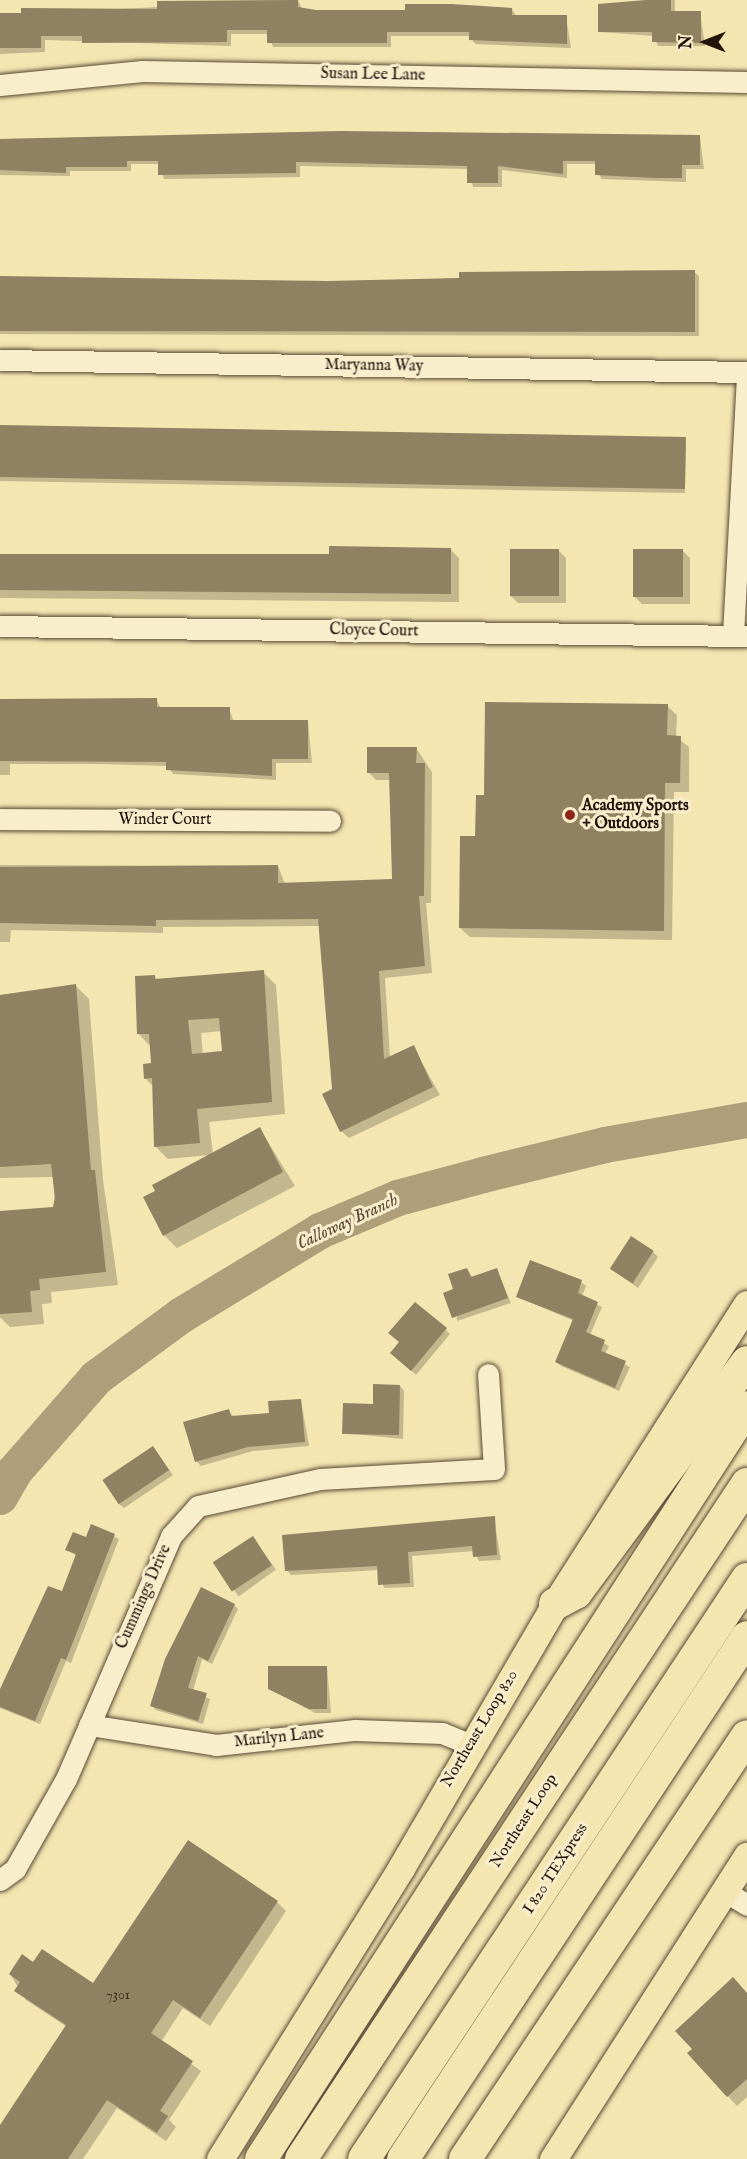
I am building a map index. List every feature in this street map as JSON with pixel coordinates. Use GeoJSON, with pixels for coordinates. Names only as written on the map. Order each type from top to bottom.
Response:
{"type":"FeatureCollection","features":[{"type":"Feature","properties":{"kind":"highway"},"geometry":{"type":"LineString","coordinates":[[555,1604],[576,1593],[747,1362]]}},
{"type":"Feature","properties":{"kind":"highway"},"geometry":{"type":"LineString","coordinates":[[261,2159],[686,1506],[747,1407]]}},
{"type":"Feature","properties":{"kind":"highway","name":"Northeast Loop"},"geometry":{"type":"LineString","coordinates":[[301,2159],[747,1484]]}},
{"type":"Feature","properties":{"kind":"highway","name":"I 820 TEXpress"},"geometry":{"type":"LineString","coordinates":[[364,2159],[747,1579]]}},
{"type":"Feature","properties":{"kind":"highway","name":"I 820 TEXpress"},"geometry":{"type":"LineString","coordinates":[[403,2159],[747,1636]]}},
{"type":"Feature","properties":{"kind":"highway"},"geometry":{"type":"LineString","coordinates":[[465,2159],[745,1741]]}},
{"type":"Feature","properties":{"kind":"main road","name":"Northeast Loop 820"},"geometry":{"type":"LineString","coordinates":[[220,2159],[401,1868],[469,1744],[555,1604],[747,1304]]}},
{"type":"Feature","properties":{"kind":"main road"},"geometry":{"type":"LineString","coordinates":[[553,2159],[747,1856]]}},
{"type":"Feature","properties":{"kind":"street","name":"Susan Lee Lane"},"geometry":{"type":"LineString","coordinates":[[0,85],[142,71],[747,82]]}},
{"type":"Feature","properties":{"kind":"street","name":"Maryanna Way"},"geometry":{"type":"LineString","coordinates":[[0,360],[747,372]]}},
{"type":"Feature","properties":{"kind":"street"},"geometry":{"type":"LineString","coordinates":[[740,635],[747,380]]}},
{"type":"Feature","properties":{"kind":"street","name":"Cloyce Court"},"geometry":{"type":"LineString","coordinates":[[0,626],[740,635]]}},
{"type":"Feature","properties":{"kind":"street","name":"Winder Court"},"geometry":{"type":"LineString","coordinates":[[0,819],[330,821]]}},
{"type":"Feature","properties":{"kind":"street","name":"Cummings Drive"},"geometry":{"type":"LineString","coordinates":[[0,1880],[15,1869],[33,1839],[89,1725],[171,1536],[198,1506],[320,1479],[494,1468],[488,1374]]}},
{"type":"Feature","properties":{"kind":"street","name":"Marilyn Lane"},"geometry":{"type":"LineString","coordinates":[[89,1725],[216,1745],[355,1730],[434,1732],[469,1744]]}},
{"type":"Feature","properties":{"kind":"street"},"geometry":{"type":"LineString","coordinates":[[724,1891],[747,1905]]}},
{"type":"Feature","properties":{"kind":"building"},"geometry":{"type":"Polygon","coordinates":[[[298,0],[298,7],[316,10],[405,10],[405,4],[451,4],[512,8],[512,15],[567,15],[567,44],[469,40],[469,32],[387,32],[387,43],[267,43],[267,30],[227,30],[227,42],[82,43],[82,36],[41,36],[41,48],[0,48],[0,13],[21,13],[21,8],[157,9],[157,1],[298,0]]]}},
{"type":"Feature","properties":{"kind":"building"},"geometry":{"type":"Polygon","coordinates":[[[671,0],[671,11],[701,11],[701,43],[652,42],[652,32],[598,32],[598,4],[671,0]]]}},
{"type":"Feature","properties":{"kind":"building"},"geometry":{"type":"Polygon","coordinates":[[[341,131],[700,135],[700,165],[682,165],[682,178],[595,175],[595,161],[563,161],[563,174],[498,166],[498,183],[467,183],[467,166],[296,162],[296,173],[158,175],[158,161],[127,161],[127,167],[66,167],[66,173],[0,170],[0,139],[341,131]]]}},
{"type":"Feature","properties":{"kind":"building"},"geometry":{"type":"Polygon","coordinates":[[[695,270],[695,332],[0,331],[0,276],[327,281],[459,278],[459,272],[695,270]]]}},
{"type":"Feature","properties":{"kind":"building"},"geometry":{"type":"Polygon","coordinates":[[[0,425],[686,437],[685,489],[0,477],[0,425]]]}},
{"type":"Feature","properties":{"kind":"building"},"geometry":{"type":"Polygon","coordinates":[[[329,546],[451,548],[451,594],[0,590],[0,554],[329,554],[329,546]]]}},
{"type":"Feature","properties":{"kind":"building"},"geometry":{"type":"Polygon","coordinates":[[[510,549],[559,549],[559,596],[510,596],[510,549]]]}},
{"type":"Feature","properties":{"kind":"building"},"geometry":{"type":"Polygon","coordinates":[[[633,549],[683,549],[683,597],[633,597],[633,549]]]}},
{"type":"Feature","properties":{"kind":"building"},"geometry":{"type":"Polygon","coordinates":[[[157,698],[157,707],[230,707],[230,720],[308,720],[308,759],[272,759],[272,776],[166,770],[166,762],[0,761],[0,699],[157,698]]]}},
{"type":"Feature","properties":{"kind":"building","name":"Academy Sports + Outdoors"},"geometry":{"type":"Polygon","coordinates":[[[485,702],[668,704],[667,735],[681,736],[680,783],[665,783],[664,931],[459,928],[460,836],[475,836],[476,795],[484,795],[485,702]]]}},
{"type":"Feature","properties":{"kind":"building"},"geometry":{"type":"Polygon","coordinates":[[[367,747],[417,747],[416,763],[425,763],[424,896],[419,896],[425,966],[379,971],[384,1059],[414,1045],[433,1087],[340,1132],[322,1094],[332,1089],[318,919],[156,920],[156,926],[0,923],[0,867],[278,865],[278,883],[392,879],[389,773],[367,773],[367,747]]]}},
{"type":"Feature","properties":{"kind":"building"},"geometry":{"type":"Polygon","coordinates":[[[264,970],[272,1102],[197,1109],[200,1143],[154,1147],[152,1078],[144,1079],[143,1064],[151,1063],[149,1034],[137,1034],[135,976],[155,975],[155,979],[264,970]],[[219,1018],[188,1020],[192,1054],[222,1051],[219,1018]]]}},
{"type":"Feature","properties":{"kind":"building"},"geometry":{"type":"Polygon","coordinates":[[[76,984],[91,1170],[95,1170],[106,1272],[39,1279],[40,1290],[30,1291],[32,1312],[0,1314],[0,1211],[53,1207],[55,1197],[51,1164],[0,1167],[0,995],[76,984]]]}},
{"type":"Feature","properties":{"kind":"building"},"geometry":{"type":"Polygon","coordinates":[[[260,1127],[283,1172],[163,1236],[143,1197],[155,1191],[152,1185],[260,1127]]]}},
{"type":"Feature","properties":{"kind":"building"},"geometry":{"type":"Polygon","coordinates":[[[631,1236],[654,1251],[632,1283],[610,1269],[631,1236]]]}},
{"type":"Feature","properties":{"kind":"building"},"geometry":{"type":"Polygon","coordinates":[[[530,1260],[582,1280],[578,1293],[598,1302],[586,1332],[605,1340],[601,1351],[626,1361],[615,1388],[555,1362],[573,1319],[516,1297],[530,1260]]]}},
{"type":"Feature","properties":{"kind":"building"},"geometry":{"type":"Polygon","coordinates":[[[467,1268],[471,1277],[497,1268],[508,1298],[452,1318],[443,1293],[453,1289],[448,1274],[467,1268]]]}},
{"type":"Feature","properties":{"kind":"building"},"geometry":{"type":"Polygon","coordinates":[[[415,1302],[447,1328],[411,1371],[390,1353],[399,1342],[388,1333],[415,1302]]]}},
{"type":"Feature","properties":{"kind":"building"},"geometry":{"type":"Polygon","coordinates":[[[373,1384],[400,1385],[399,1435],[342,1434],[343,1403],[373,1404],[373,1384]]]}},
{"type":"Feature","properties":{"kind":"building"},"geometry":{"type":"Polygon","coordinates":[[[301,1399],[305,1442],[248,1447],[195,1462],[183,1422],[229,1409],[231,1416],[269,1413],[268,1401],[301,1399]]]}},
{"type":"Feature","properties":{"kind":"building"},"geometry":{"type":"Polygon","coordinates":[[[153,1446],[169,1470],[119,1504],[102,1480],[153,1446]]]}},
{"type":"Feature","properties":{"kind":"building"},"geometry":{"type":"Polygon","coordinates":[[[495,1516],[497,1555],[473,1557],[472,1546],[408,1552],[410,1583],[378,1585],[377,1566],[285,1571],[282,1535],[495,1516]]]}},
{"type":"Feature","properties":{"kind":"building"},"geometry":{"type":"Polygon","coordinates":[[[91,1524],[115,1534],[66,1660],[61,1658],[35,1721],[0,1707],[0,1689],[48,1586],[62,1591],[76,1554],[65,1550],[73,1532],[86,1537],[91,1524]]]}},
{"type":"Feature","properties":{"kind":"building"},"geometry":{"type":"Polygon","coordinates":[[[253,1536],[272,1565],[232,1591],[213,1562],[253,1536]]]}},
{"type":"Feature","properties":{"kind":"building"},"geometry":{"type":"Polygon","coordinates":[[[201,1587],[235,1604],[208,1661],[198,1656],[188,1688],[207,1693],[198,1721],[150,1706],[165,1659],[201,1587]]]}},
{"type":"Feature","properties":{"kind":"building"},"geometry":{"type":"Polygon","coordinates":[[[268,1666],[327,1666],[327,1709],[309,1709],[268,1689],[268,1666]]]}},
{"type":"Feature","properties":{"kind":"building"},"geometry":{"type":"Polygon","coordinates":[[[188,1840],[278,1901],[200,2018],[173,2000],[151,2033],[193,2061],[160,2111],[168,2116],[157,2133],[107,2100],[68,2159],[0,2159],[0,2125],[66,2025],[14,1991],[20,1982],[9,1974],[22,1954],[33,1962],[42,1949],[93,1983],[188,1840]]]}},
{"type":"Feature","properties":{"kind":"building"},"geometry":{"type":"Polygon","coordinates":[[[733,1977],[747,1993],[747,2079],[727,2097],[687,2053],[692,2049],[675,2031],[733,1977]]]}},
{"type":"Feature","properties":{"kind":"waterway","name":"Calloway Branch"},"geometry":{"type":"LineString","coordinates":[[0,1497],[15,1471],[96,1378],[182,1315],[320,1231],[398,1198],[483,1175],[605,1145],[747,1120]]}},
{"type":"Feature","properties":{"kind":"place","name":"Academy Sports + Outdoors"},"geometry":{"type":"Point","coordinates":[570,815]}}]}
